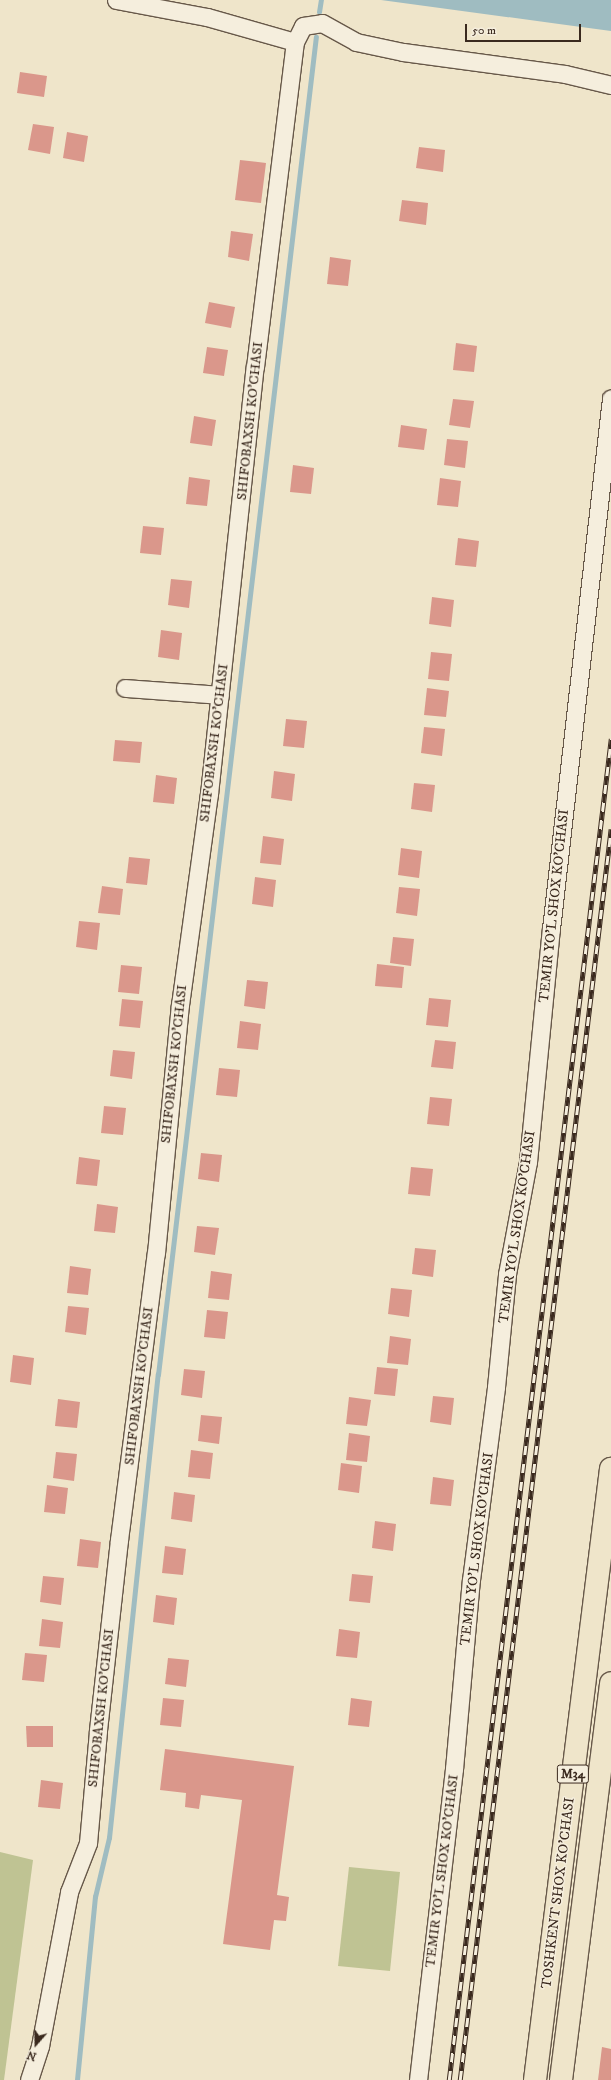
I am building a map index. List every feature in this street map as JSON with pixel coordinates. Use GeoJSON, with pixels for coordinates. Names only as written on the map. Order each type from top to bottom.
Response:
{"type":"FeatureCollection","features":[{"type":"Feature","properties":{"kind":"highway","name":"TOSHKENT SHOX KO'CHASI"},"geometry":{"type":"LineString","coordinates":[[535,2080],[611,1469]]}},
{"type":"Feature","properties":{"kind":"highway","name":"TOSHKENT SHOX KO'CHASI"},"geometry":{"type":"LineString","coordinates":[[561,2080],[611,1683]]}},
{"type":"Feature","properties":{"kind":"street"},"geometry":{"type":"LineString","coordinates":[[116,0],[207,17],[295,42],[303,26],[322,23],[356,42],[403,52],[565,74],[611,85]]}},
{"type":"Feature","properties":{"kind":"street","name":"SHIFOBAXSH KO'CHASI"},"geometry":{"type":"LineString","coordinates":[[29,2080],[40,2046],[69,1892],[88,1843],[119,1540],[156,1253],[180,1005],[220,695],[259,335],[295,42]]}},
{"type":"Feature","properties":{"kind":"street","name":"TEMIR YO'L SHOX KO'CHASI"},"geometry":{"type":"LineString","coordinates":[[418,2080],[454,1769],[471,1580],[496,1387],[507,1274],[528,1162],[550,929],[611,398]]}},
{"type":"Feature","properties":{"kind":"street"},"geometry":{"type":"LineString","coordinates":[[126,688],[220,695]]}},
{"type":"Feature","properties":{"kind":"green space"},"geometry":{"type":"Polygon","coordinates":[[[0,1852],[33,1860],[4,2080],[0,2080],[0,1852]]]}},
{"type":"Feature","properties":{"kind":"green space"},"geometry":{"type":"Polygon","coordinates":[[[349,1867],[400,1872],[390,1971],[338,1966],[349,1867]]]}},
{"type":"Feature","properties":{"kind":"water"},"geometry":{"type":"Polygon","coordinates":[[[381,0],[611,0],[611,31],[559,24],[381,0]]]}},
{"type":"Feature","properties":{"kind":"building"},"geometry":{"type":"Polygon","coordinates":[[[20,72],[47,76],[44,97],[17,93],[20,72]]]}},
{"type":"Feature","properties":{"kind":"building"},"geometry":{"type":"Polygon","coordinates":[[[33,124],[54,127],[50,154],[28,150],[33,124]]]}},
{"type":"Feature","properties":{"kind":"building"},"geometry":{"type":"Polygon","coordinates":[[[67,132],[88,136],[84,162],[63,158],[67,132]]]}},
{"type":"Feature","properties":{"kind":"building"},"geometry":{"type":"Polygon","coordinates":[[[419,147],[445,150],[443,172],[416,168],[419,147]]]}},
{"type":"Feature","properties":{"kind":"building"},"geometry":{"type":"Polygon","coordinates":[[[240,160],[266,163],[261,203],[235,200],[240,160]]]}},
{"type":"Feature","properties":{"kind":"building"},"geometry":{"type":"Polygon","coordinates":[[[402,200],[428,203],[426,225],[399,221],[402,200]]]}},
{"type":"Feature","properties":{"kind":"building"},"geometry":{"type":"Polygon","coordinates":[[[231,231],[253,234],[249,261],[228,257],[231,231]]]}},
{"type":"Feature","properties":{"kind":"building"},"geometry":{"type":"Polygon","coordinates":[[[330,257],[351,260],[348,286],[327,284],[330,257]]]}},
{"type":"Feature","properties":{"kind":"building"},"geometry":{"type":"Polygon","coordinates":[[[209,302],[235,307],[231,328],[205,323],[209,302]]]}},
{"type":"Feature","properties":{"kind":"building"},"geometry":{"type":"Polygon","coordinates":[[[456,343],[477,346],[474,372],[453,370],[456,343]]]}},
{"type":"Feature","properties":{"kind":"building"},"geometry":{"type":"Polygon","coordinates":[[[207,347],[228,350],[224,376],[203,373],[207,347]]]}},
{"type":"Feature","properties":{"kind":"building"},"geometry":{"type":"Polygon","coordinates":[[[453,399],[474,401],[470,428],[449,425],[453,399]]]}},
{"type":"Feature","properties":{"kind":"building"},"geometry":{"type":"Polygon","coordinates":[[[194,416],[216,420],[212,446],[190,443],[194,416]]]}},
{"type":"Feature","properties":{"kind":"building"},"geometry":{"type":"Polygon","coordinates":[[[401,425],[427,429],[424,450],[398,447],[401,425]]]}},
{"type":"Feature","properties":{"kind":"building"},"geometry":{"type":"Polygon","coordinates":[[[447,439],[468,441],[465,468],[444,465],[447,439]]]}},
{"type":"Feature","properties":{"kind":"building"},"geometry":{"type":"Polygon","coordinates":[[[293,465],[314,468],[311,494],[290,492],[293,465]]]}},
{"type":"Feature","properties":{"kind":"building"},"geometry":{"type":"Polygon","coordinates":[[[189,477],[210,480],[207,506],[186,504],[189,477]]]}},
{"type":"Feature","properties":{"kind":"building"},"geometry":{"type":"Polygon","coordinates":[[[440,478],[461,481],[458,507],[437,505],[440,478]]]}},
{"type":"Feature","properties":{"kind":"building"},"geometry":{"type":"Polygon","coordinates":[[[143,526],[164,528],[161,555],[140,553],[143,526]]]}},
{"type":"Feature","properties":{"kind":"building"},"geometry":{"type":"Polygon","coordinates":[[[458,538],[479,541],[476,567],[455,565],[458,538]]]}},
{"type":"Feature","properties":{"kind":"building"},"geometry":{"type":"Polygon","coordinates":[[[171,579],[192,581],[189,608],[168,605],[171,579]]]}},
{"type":"Feature","properties":{"kind":"building"},"geometry":{"type":"Polygon","coordinates":[[[432,597],[454,600],[451,627],[429,624],[432,597]]]}},
{"type":"Feature","properties":{"kind":"building"},"geometry":{"type":"Polygon","coordinates":[[[161,630],[182,633],[179,660],[158,657],[161,630]]]}},
{"type":"Feature","properties":{"kind":"building"},"geometry":{"type":"Polygon","coordinates":[[[431,652],[452,654],[449,681],[428,679],[431,652]]]}},
{"type":"Feature","properties":{"kind":"building"},"geometry":{"type":"Polygon","coordinates":[[[427,688],[449,691],[446,717],[424,715],[427,688]]]}},
{"type":"Feature","properties":{"kind":"building"},"geometry":{"type":"Polygon","coordinates":[[[286,719],[307,721],[304,748],[283,746],[286,719]]]}},
{"type":"Feature","properties":{"kind":"building"},"geometry":{"type":"Polygon","coordinates":[[[424,727],[445,729],[442,756],[421,753],[424,727]]]}},
{"type":"Feature","properties":{"kind":"building"},"geometry":{"type":"Polygon","coordinates":[[[115,740],[142,742],[140,763],[113,761],[115,740]]]}},
{"type":"Feature","properties":{"kind":"building"},"geometry":{"type":"Polygon","coordinates":[[[274,771],[295,774],[292,801],[271,798],[274,771]]]}},
{"type":"Feature","properties":{"kind":"building"},"geometry":{"type":"Polygon","coordinates":[[[156,775],[177,778],[174,804],[153,802],[156,775]]]}},
{"type":"Feature","properties":{"kind":"building"},"geometry":{"type":"Polygon","coordinates":[[[414,783],[435,785],[432,812],[411,809],[414,783]]]}},
{"type":"Feature","properties":{"kind":"building"},"geometry":{"type":"Polygon","coordinates":[[[263,836],[284,839],[281,865],[260,863],[263,836]]]}},
{"type":"Feature","properties":{"kind":"building"},"geometry":{"type":"Polygon","coordinates":[[[401,848],[422,851],[419,878],[398,875],[401,848]]]}},
{"type":"Feature","properties":{"kind":"building"},"geometry":{"type":"Polygon","coordinates":[[[129,857],[150,859],[147,885],[126,883],[129,857]]]}},
{"type":"Feature","properties":{"kind":"building"},"geometry":{"type":"Polygon","coordinates":[[[255,877],[276,880],[273,907],[252,904],[255,877]]]}},
{"type":"Feature","properties":{"kind":"building"},"geometry":{"type":"Polygon","coordinates":[[[102,886],[123,889],[120,915],[98,913],[102,886]]]}},
{"type":"Feature","properties":{"kind":"building"},"geometry":{"type":"Polygon","coordinates":[[[399,887],[420,889],[417,916],[396,913],[399,887]]]}},
{"type":"Feature","properties":{"kind":"building"},"geometry":{"type":"Polygon","coordinates":[[[79,921],[100,923],[97,950],[76,947],[79,921]]]}},
{"type":"Feature","properties":{"kind":"building"},"geometry":{"type":"Polygon","coordinates":[[[393,937],[414,939],[411,966],[390,963],[393,937]]]}},
{"type":"Feature","properties":{"kind":"building"},"geometry":{"type":"Polygon","coordinates":[[[377,964],[404,967],[402,988],[375,986],[377,964]]]}},
{"type":"Feature","properties":{"kind":"building"},"geometry":{"type":"Polygon","coordinates":[[[121,965],[142,967],[139,994],[118,992],[121,965]]]}},
{"type":"Feature","properties":{"kind":"building"},"geometry":{"type":"Polygon","coordinates":[[[247,980],[268,982],[265,1009],[244,1006],[247,980]]]}},
{"type":"Feature","properties":{"kind":"building"},"geometry":{"type":"Polygon","coordinates":[[[429,998],[451,1000],[448,1027],[426,1025],[429,998]]]}},
{"type":"Feature","properties":{"kind":"building"},"geometry":{"type":"Polygon","coordinates":[[[122,999],[143,1001],[140,1028],[119,1026],[122,999]]]}},
{"type":"Feature","properties":{"kind":"building"},"geometry":{"type":"Polygon","coordinates":[[[240,1021],[261,1024],[258,1050],[237,1048],[240,1021]]]}},
{"type":"Feature","properties":{"kind":"building"},"geometry":{"type":"Polygon","coordinates":[[[435,1040],[456,1042],[453,1069],[431,1067],[435,1040]]]}},
{"type":"Feature","properties":{"kind":"building"},"geometry":{"type":"Polygon","coordinates":[[[113,1050],[135,1052],[132,1079],[110,1076],[113,1050]]]}},
{"type":"Feature","properties":{"kind":"building"},"geometry":{"type":"Polygon","coordinates":[[[219,1068],[240,1070],[237,1097],[216,1095],[219,1068]]]}},
{"type":"Feature","properties":{"kind":"building"},"geometry":{"type":"Polygon","coordinates":[[[430,1097],[452,1099],[449,1126],[427,1124],[430,1097]]]}},
{"type":"Feature","properties":{"kind":"building"},"geometry":{"type":"Polygon","coordinates":[[[104,1106],[126,1108],[123,1135],[101,1133],[104,1106]]]}},
{"type":"Feature","properties":{"kind":"building"},"geometry":{"type":"Polygon","coordinates":[[[201,1153],[222,1155],[219,1182],[198,1179],[201,1153]]]}},
{"type":"Feature","properties":{"kind":"building"},"geometry":{"type":"Polygon","coordinates":[[[79,1157],[100,1160],[97,1186],[76,1184],[79,1157]]]}},
{"type":"Feature","properties":{"kind":"building"},"geometry":{"type":"Polygon","coordinates":[[[411,1167],[433,1169],[430,1196],[408,1194],[411,1167]]]}},
{"type":"Feature","properties":{"kind":"building"},"geometry":{"type":"Polygon","coordinates":[[[97,1204],[118,1207],[115,1233],[94,1231],[97,1204]]]}},
{"type":"Feature","properties":{"kind":"building"},"geometry":{"type":"Polygon","coordinates":[[[197,1226],[219,1228],[215,1255],[194,1252],[197,1226]]]}},
{"type":"Feature","properties":{"kind":"building"},"geometry":{"type":"Polygon","coordinates":[[[415,1248],[436,1250],[433,1277],[412,1274],[415,1248]]]}},
{"type":"Feature","properties":{"kind":"building"},"geometry":{"type":"Polygon","coordinates":[[[70,1266],[91,1269],[88,1295],[67,1293],[70,1266]]]}},
{"type":"Feature","properties":{"kind":"building"},"geometry":{"type":"Polygon","coordinates":[[[211,1271],[232,1274],[229,1300],[208,1298],[211,1271]]]}},
{"type":"Feature","properties":{"kind":"building"},"geometry":{"type":"Polygon","coordinates":[[[391,1288],[412,1290],[409,1317],[388,1314],[391,1288]]]}},
{"type":"Feature","properties":{"kind":"building"},"geometry":{"type":"Polygon","coordinates":[[[68,1306],[89,1308],[86,1335],[65,1332],[68,1306]]]}},
{"type":"Feature","properties":{"kind":"building"},"geometry":{"type":"Polygon","coordinates":[[[207,1310],[228,1312],[225,1339],[204,1337],[207,1310]]]}},
{"type":"Feature","properties":{"kind":"building"},"geometry":{"type":"Polygon","coordinates":[[[390,1336],[411,1339],[408,1365],[387,1363],[390,1336]]]}},
{"type":"Feature","properties":{"kind":"building"},"geometry":{"type":"Polygon","coordinates":[[[13,1355],[34,1358],[31,1385],[10,1382],[13,1355]]]}},
{"type":"Feature","properties":{"kind":"building"},"geometry":{"type":"Polygon","coordinates":[[[377,1367],[398,1369],[395,1396],[374,1394],[377,1367]]]}},
{"type":"Feature","properties":{"kind":"building"},"geometry":{"type":"Polygon","coordinates":[[[184,1369],[205,1371],[202,1398],[181,1395],[184,1369]]]}},
{"type":"Feature","properties":{"kind":"building"},"geometry":{"type":"Polygon","coordinates":[[[433,1396],[454,1398],[451,1425],[430,1422],[433,1396]]]}},
{"type":"Feature","properties":{"kind":"building"},"geometry":{"type":"Polygon","coordinates":[[[349,1397],[371,1400],[367,1426],[346,1424],[349,1397]]]}},
{"type":"Feature","properties":{"kind":"building"},"geometry":{"type":"Polygon","coordinates":[[[58,1399],[80,1402],[77,1428],[55,1426],[58,1399]]]}},
{"type":"Feature","properties":{"kind":"building"},"geometry":{"type":"Polygon","coordinates":[[[201,1415],[222,1417],[219,1444],[198,1441],[201,1415]]]}},
{"type":"Feature","properties":{"kind":"building"},"geometry":{"type":"Polygon","coordinates":[[[349,1433],[370,1436],[367,1462],[346,1460],[349,1433]]]}},
{"type":"Feature","properties":{"kind":"building"},"geometry":{"type":"Polygon","coordinates":[[[191,1450],[213,1453],[210,1479],[188,1477],[191,1450]]]}},
{"type":"Feature","properties":{"kind":"building"},"geometry":{"type":"Polygon","coordinates":[[[56,1452],[77,1454],[74,1481],[53,1478],[56,1452]]]}},
{"type":"Feature","properties":{"kind":"building"},"geometry":{"type":"Polygon","coordinates":[[[341,1463],[362,1466],[359,1493],[338,1490],[341,1463]]]}},
{"type":"Feature","properties":{"kind":"building"},"geometry":{"type":"Polygon","coordinates":[[[433,1477],[454,1480],[451,1506],[430,1504],[433,1477]]]}},
{"type":"Feature","properties":{"kind":"building"},"geometry":{"type":"Polygon","coordinates":[[[47,1485],[68,1488],[65,1514],[44,1512],[47,1485]]]}},
{"type":"Feature","properties":{"kind":"building"},"geometry":{"type":"Polygon","coordinates":[[[174,1492],[195,1495],[192,1522],[171,1519],[174,1492]]]}},
{"type":"Feature","properties":{"kind":"building"},"geometry":{"type":"Polygon","coordinates":[[[375,1521],[396,1524],[393,1551],[372,1548],[375,1521]]]}},
{"type":"Feature","properties":{"kind":"building"},"geometry":{"type":"Polygon","coordinates":[[[80,1539],[101,1542],[98,1568],[77,1566],[80,1539]]]}},
{"type":"Feature","properties":{"kind":"building"},"geometry":{"type":"Polygon","coordinates":[[[165,1546],[186,1549],[183,1575],[162,1573],[165,1546]]]}},
{"type":"Feature","properties":{"kind":"building"},"geometry":{"type":"Polygon","coordinates":[[[352,1574],[373,1576],[370,1603],[349,1601],[352,1574]]]}},
{"type":"Feature","properties":{"kind":"building"},"geometry":{"type":"Polygon","coordinates":[[[43,1576],[64,1578],[61,1605],[40,1602],[43,1576]]]}},
{"type":"Feature","properties":{"kind":"building"},"geometry":{"type":"Polygon","coordinates":[[[156,1595],[177,1598],[174,1625],[153,1622],[156,1595]]]}},
{"type":"Feature","properties":{"kind":"building"},"geometry":{"type":"Polygon","coordinates":[[[42,1619],[63,1622],[60,1648],[39,1646],[42,1619]]]}},
{"type":"Feature","properties":{"kind":"building"},"geometry":{"type":"Polygon","coordinates":[[[339,1629],[360,1632],[357,1658],[336,1656],[339,1629]]]}},
{"type":"Feature","properties":{"kind":"building"},"geometry":{"type":"Polygon","coordinates":[[[25,1653],[47,1655],[44,1682],[22,1680],[25,1653]]]}},
{"type":"Feature","properties":{"kind":"building"},"geometry":{"type":"Polygon","coordinates":[[[168,1658],[189,1660],[186,1687],[165,1684],[168,1658]]]}},
{"type":"Feature","properties":{"kind":"building"},"geometry":{"type":"Polygon","coordinates":[[[163,1698],[184,1700],[181,1727],[160,1725],[163,1698]]]}},
{"type":"Feature","properties":{"kind":"building"},"geometry":{"type":"Polygon","coordinates":[[[351,1698],[372,1701],[369,1727],[348,1725],[351,1698]]]}},
{"type":"Feature","properties":{"kind":"building"},"geometry":{"type":"Polygon","coordinates":[[[26,1726],[53,1726],[53,1747],[27,1747],[26,1726]]]}},
{"type":"Feature","properties":{"kind":"building"},"geometry":{"type":"Polygon","coordinates":[[[165,1749],[294,1766],[277,1895],[289,1897],[286,1921],[274,1920],[270,1950],[223,1944],[242,1800],[201,1795],[199,1809],[185,1807],[186,1793],[160,1790],[165,1749]]]}},
{"type":"Feature","properties":{"kind":"building"},"geometry":{"type":"Polygon","coordinates":[[[41,1780],[63,1783],[60,1809],[38,1807],[41,1780]]]}},
{"type":"Feature","properties":{"kind":"building"},"geometry":{"type":"Polygon","coordinates":[[[602,2047],[611,2049],[611,2080],[598,2080],[602,2047]]]}},
{"type":"Feature","properties":{"kind":"waterway"},"geometry":{"type":"LineString","coordinates":[[319,12],[321,0]]}},
{"type":"Feature","properties":{"kind":"waterway"},"geometry":{"type":"LineString","coordinates":[[77,2080],[95,1897],[109,1838],[158,1375],[316,37]]}},
{"type":"Feature","properties":{"kind":"railway"},"geometry":{"type":"LineString","coordinates":[[449,2080],[611,739]]}},
{"type":"Feature","properties":{"kind":"railway"},"geometry":{"type":"LineString","coordinates":[[460,2080],[611,829]]}}]}
